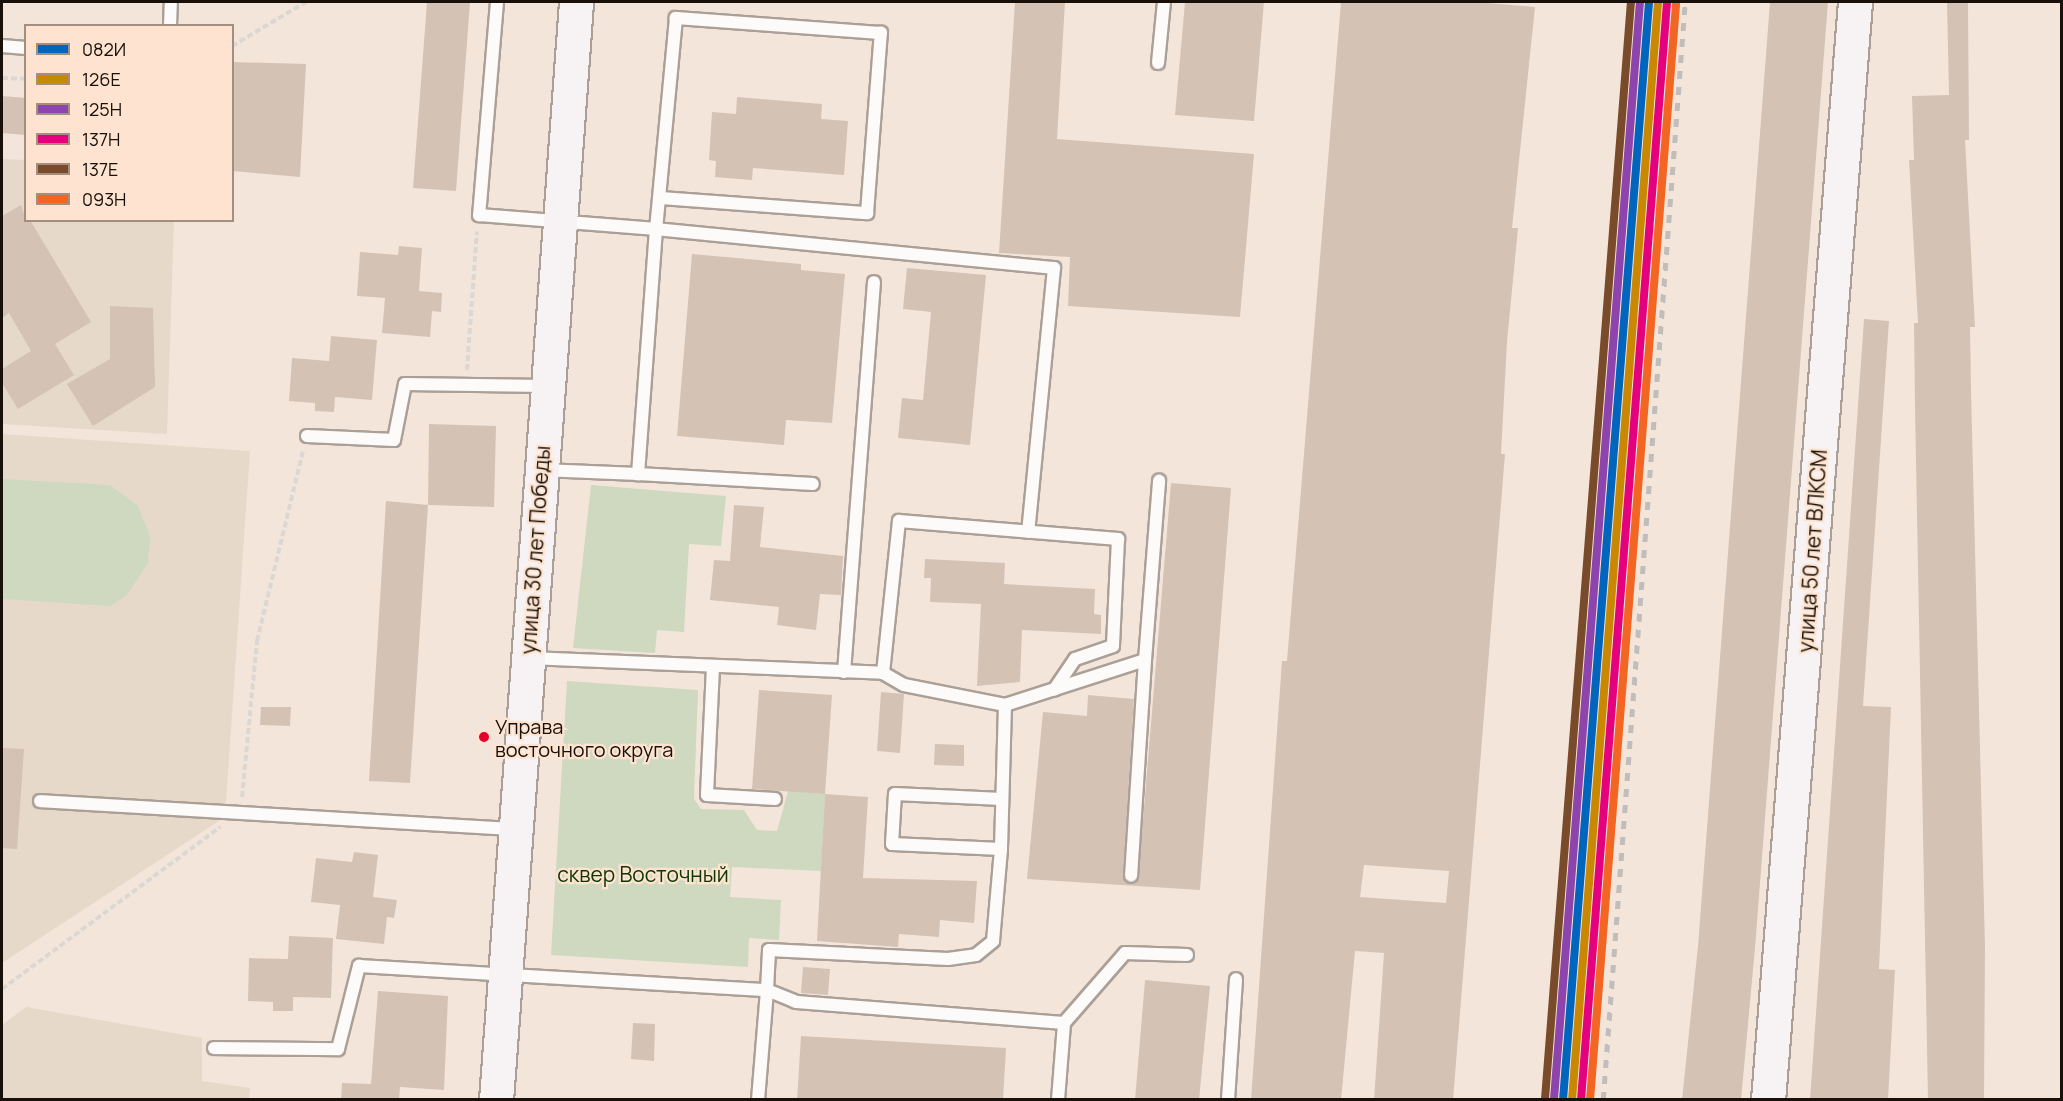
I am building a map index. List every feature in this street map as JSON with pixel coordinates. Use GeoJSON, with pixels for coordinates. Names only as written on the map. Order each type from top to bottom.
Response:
{"type":"FeatureCollection","features":[{"type":"Feature","properties":{"kind":"street","name":"улица 30 лет Победы"},"geometry":{"type":"LineString","coordinates":[[496,1100],[558,221],[576,2]]}},
{"type":"Feature","properties":{"kind":"street","name":"улица 50 лет ВЛКСМ"},"geometry":{"type":"LineString","coordinates":[[1768,1100],[1855,2]]}},
{"type":"Feature","properties":{"kind":"lane"},"geometry":{"type":"LineString","coordinates":[[170,24],[171,2]]}},
{"type":"Feature","properties":{"kind":"lane"},"geometry":{"type":"LineString","coordinates":[[497,2],[479,215],[656,229],[1054,267],[1028,532]]}},
{"type":"Feature","properties":{"kind":"lane"},"geometry":{"type":"LineString","coordinates":[[1158,63],[1164,2]]}},
{"type":"Feature","properties":{"kind":"lane"},"geometry":{"type":"LineString","coordinates":[[638,474],[656,229],[661,198],[676,18],[881,33],[867,213],[661,198]]}},
{"type":"Feature","properties":{"kind":"lane"},"geometry":{"type":"LineString","coordinates":[[2,46],[24,48]]}},
{"type":"Feature","properties":{"kind":"lane"},"geometry":{"type":"LineString","coordinates":[[844,672],[874,282]]}},
{"type":"Feature","properties":{"kind":"lane"},"geometry":{"type":"LineString","coordinates":[[307,436],[394,440],[405,384],[546,386]]}},
{"type":"Feature","properties":{"kind":"lane"},"geometry":{"type":"LineString","coordinates":[[540,470],[813,484]]}},
{"type":"Feature","properties":{"kind":"lane"},"geometry":{"type":"LineString","coordinates":[[1131,876],[1144,660],[1159,481]]}},
{"type":"Feature","properties":{"kind":"lane"},"geometry":{"type":"LineString","coordinates":[[883,673],[899,521],[1118,539],[1113,646],[1075,659],[1054,690]]}},
{"type":"Feature","properties":{"kind":"lane"},"geometry":{"type":"LineString","coordinates":[[527,658],[883,673],[904,685],[1005,705],[1144,660]]}},
{"type":"Feature","properties":{"kind":"lane"},"geometry":{"type":"LineString","coordinates":[[713,667],[707,795],[775,799]]}},
{"type":"Feature","properties":{"kind":"lane"},"geometry":{"type":"LineString","coordinates":[[758,1100],[769,950],[948,959],[987,948],[996,928],[1001,849],[1005,705]]}},
{"type":"Feature","properties":{"kind":"lane"},"geometry":{"type":"LineString","coordinates":[[1001,849],[892,844],[895,794],[1002,799]]}},
{"type":"Feature","properties":{"kind":"lane"},"geometry":{"type":"LineString","coordinates":[[40,801],[515,829]]}},
{"type":"Feature","properties":{"kind":"lane"},"geometry":{"type":"LineString","coordinates":[[1058,1100],[1064,1023],[1125,953],[1188,955]]}},
{"type":"Feature","properties":{"kind":"lane"},"geometry":{"type":"LineString","coordinates":[[214,1048],[338,1049],[359,966],[767,990],[796,1002],[1064,1023]]}},
{"type":"Feature","properties":{"kind":"lane"},"geometry":{"type":"LineString","coordinates":[[1228,1100],[1236,980]]}},
{"type":"Feature","properties":{"kind":"path"},"geometry":{"type":"LineString","coordinates":[[234,45],[306,2]]}},
{"type":"Feature","properties":{"kind":"path"},"geometry":{"type":"LineString","coordinates":[[2,78],[24,79]]}},
{"type":"Feature","properties":{"kind":"path"},"geometry":{"type":"LineString","coordinates":[[466,385],[479,215]]}},
{"type":"Feature","properties":{"kind":"path"},"geometry":{"type":"LineString","coordinates":[[2,989],[240,813],[256,641],[307,436]]}},
{"type":"Feature","properties":{"kind":"shaded area"},"geometry":{"type":"Polygon","coordinates":[[[2,159],[24,160],[24,222],[174,222],[167,434],[2,424],[2,159]]]}},
{"type":"Feature","properties":{"kind":"shaded area"},"geometry":{"type":"Polygon","coordinates":[[[2,434],[250,451],[225,817],[2,963],[2,434]]]}},
{"type":"Feature","properties":{"kind":"shaded area"},"geometry":{"type":"Polygon","coordinates":[[[26,1007],[202,1038],[202,1081],[250,1088],[249,1099],[2,1099],[2,1025],[26,1007]]]}},
{"type":"Feature","properties":{"kind":"green space"},"geometry":{"type":"Polygon","coordinates":[[[2,479],[110,485],[138,506],[150,536],[148,563],[127,595],[110,606],[2,599],[2,479]]]}},
{"type":"Feature","properties":{"kind":"green space"},"geometry":{"type":"Polygon","coordinates":[[[591,485],[726,496],[721,546],[689,544],[684,632],[657,630],[655,653],[573,648],[591,485]]]}},
{"type":"Feature","properties":{"kind":"green space","name":"сквер Восточный"},"geometry":{"type":"Polygon","coordinates":[[[567,681],[698,690],[694,799],[701,809],[744,810],[757,830],[777,831],[788,791],[825,794],[821,871],[732,867],[730,897],[781,900],[779,940],[749,938],[748,967],[551,955],[567,681]]]}},
{"type":"Feature","properties":{"kind":"building"},"geometry":{"type":"Polygon","coordinates":[[[427,2],[470,2],[456,191],[413,188],[427,2]]]}},
{"type":"Feature","properties":{"kind":"building"},"geometry":{"type":"Polygon","coordinates":[[[1015,2],[1065,2],[1057,139],[1254,154],[1240,317],[1068,306],[1070,257],[999,253],[1015,2]]]}},
{"type":"Feature","properties":{"kind":"building"},"geometry":{"type":"Polygon","coordinates":[[[1185,2],[1264,2],[1254,121],[1175,115],[1185,2]]]}},
{"type":"Feature","properties":{"kind":"building"},"geometry":{"type":"Polygon","coordinates":[[[1341,2],[1476,2],[1535,7],[1512,228],[1518,228],[1507,342],[1501,454],[1505,454],[1453,1100],[1374,1100],[1384,953],[1355,951],[1341,1100],[1251,1100],[1282,661],[1287,661],[1341,2]],[[1364,865],[1360,897],[1446,903],[1449,871],[1364,865]]]}},
{"type":"Feature","properties":{"kind":"building"},"geometry":{"type":"Polygon","coordinates":[[[1770,2],[1828,2],[1755,948],[1741,1100],[1682,1100],[1698,946],[1770,2]]]}},
{"type":"Feature","properties":{"kind":"building"},"geometry":{"type":"Polygon","coordinates":[[[1947,2],[1968,2],[1969,140],[1965,140],[1975,327],[1970,327],[1985,947],[1984,1100],[1928,1100],[1915,408],[1914,323],[1918,323],[1909,160],[1914,160],[1912,96],[1949,95],[1947,2]]]}},
{"type":"Feature","properties":{"kind":"building"},"geometry":{"type":"Polygon","coordinates":[[[234,62],[306,64],[300,177],[234,171],[234,62]]]}},
{"type":"Feature","properties":{"kind":"building"},"geometry":{"type":"Polygon","coordinates":[[[2,96],[24,98],[24,135],[2,133],[2,96]]]}},
{"type":"Feature","properties":{"kind":"building"},"geometry":{"type":"Polygon","coordinates":[[[737,97],[822,104],[821,119],[848,121],[844,175],[753,168],[752,180],[715,177],[716,161],[709,160],[712,112],[736,114],[737,97]]]}},
{"type":"Feature","properties":{"kind":"building"},"geometry":{"type":"Polygon","coordinates":[[[21,205],[24,222],[31,222],[91,322],[55,344],[74,375],[18,409],[2,383],[2,369],[31,351],[9,313],[2,318],[2,216],[21,205]]]}},
{"type":"Feature","properties":{"kind":"building"},"geometry":{"type":"Polygon","coordinates":[[[399,246],[422,248],[419,291],[442,293],[441,312],[432,311],[430,337],[382,333],[385,298],[357,296],[360,252],[398,255],[399,246]]]}},
{"type":"Feature","properties":{"kind":"building"},"geometry":{"type":"Polygon","coordinates":[[[692,254],[801,264],[801,270],[845,274],[832,423],[786,420],[784,445],[677,436],[692,254]]]}},
{"type":"Feature","properties":{"kind":"building"},"geometry":{"type":"Polygon","coordinates":[[[907,268],[986,275],[970,445],[898,438],[902,398],[923,400],[931,312],[903,309],[907,268]]]}},
{"type":"Feature","properties":{"kind":"building"},"geometry":{"type":"Polygon","coordinates":[[[110,306],[153,308],[155,387],[93,426],[67,384],[110,359],[110,306]]]}},
{"type":"Feature","properties":{"kind":"building"},"geometry":{"type":"Polygon","coordinates":[[[1864,319],[1889,321],[1863,706],[1891,707],[1879,969],[1895,970],[1888,1100],[1810,1100],[1864,319]]]}},
{"type":"Feature","properties":{"kind":"building"},"geometry":{"type":"Polygon","coordinates":[[[331,336],[377,340],[372,400],[335,397],[334,412],[315,411],[315,403],[289,401],[292,358],[329,361],[331,336]]]}},
{"type":"Feature","properties":{"kind":"building"},"geometry":{"type":"Polygon","coordinates":[[[429,424],[496,426],[494,507],[428,505],[429,424]]]}},
{"type":"Feature","properties":{"kind":"building"},"geometry":{"type":"Polygon","coordinates":[[[1171,483],[1231,488],[1200,890],[1027,879],[1043,712],[1087,716],[1088,695],[1134,699],[1123,875],[1130,884],[1138,880],[1171,483]]]}},
{"type":"Feature","properties":{"kind":"building"},"geometry":{"type":"Polygon","coordinates":[[[386,501],[428,505],[410,783],[369,781],[386,501]]]}},
{"type":"Feature","properties":{"kind":"building"},"geometry":{"type":"Polygon","coordinates":[[[734,505],[764,507],[760,547],[843,556],[841,595],[820,594],[816,630],[777,625],[779,607],[710,600],[714,560],[730,561],[734,505]]]}},
{"type":"Feature","properties":{"kind":"building"},"geometry":{"type":"Polygon","coordinates":[[[925,559],[1005,563],[1004,584],[1095,589],[1094,614],[1101,615],[1101,634],[1022,630],[1020,682],[977,686],[981,604],[930,602],[931,578],[924,578],[925,559]]]}},
{"type":"Feature","properties":{"kind":"building"},"geometry":{"type":"Polygon","coordinates":[[[759,690],[832,695],[825,794],[752,789],[759,690]]]}},
{"type":"Feature","properties":{"kind":"building"},"geometry":{"type":"Polygon","coordinates":[[[881,692],[904,694],[900,753],[877,751],[881,692]]]}},
{"type":"Feature","properties":{"kind":"building"},"geometry":{"type":"Polygon","coordinates":[[[261,707],[291,707],[290,726],[260,725],[261,707]]]}},
{"type":"Feature","properties":{"kind":"building"},"geometry":{"type":"Polygon","coordinates":[[[935,744],[964,745],[964,766],[934,765],[935,744]]]}},
{"type":"Feature","properties":{"kind":"building"},"geometry":{"type":"Polygon","coordinates":[[[2,748],[24,749],[17,849],[2,848],[2,748]]]}},
{"type":"Feature","properties":{"kind":"building"},"geometry":{"type":"Polygon","coordinates":[[[825,794],[868,797],[863,878],[977,881],[974,923],[940,920],[939,937],[899,934],[898,947],[817,941],[825,794]]]}},
{"type":"Feature","properties":{"kind":"building"},"geometry":{"type":"Polygon","coordinates":[[[354,852],[378,855],[373,897],[397,900],[394,918],[387,917],[384,944],[336,939],[340,905],[311,902],[316,858],[352,862],[354,852]]]}},
{"type":"Feature","properties":{"kind":"building"},"geometry":{"type":"Polygon","coordinates":[[[289,936],[333,938],[331,998],[293,997],[293,1011],[273,1011],[273,1002],[248,1001],[249,958],[288,959],[289,936]]]}},
{"type":"Feature","properties":{"kind":"building"},"geometry":{"type":"Polygon","coordinates":[[[803,967],[830,969],[828,995],[801,993],[803,967]]]}},
{"type":"Feature","properties":{"kind":"building"},"geometry":{"type":"Polygon","coordinates":[[[1145,980],[1210,986],[1199,1100],[1135,1100],[1145,980]]]}},
{"type":"Feature","properties":{"kind":"building"},"geometry":{"type":"Polygon","coordinates":[[[378,991],[448,996],[444,1090],[400,1087],[399,1100],[341,1100],[342,1083],[371,1084],[378,991]]]}},
{"type":"Feature","properties":{"kind":"building"},"geometry":{"type":"Polygon","coordinates":[[[633,1023],[655,1024],[654,1061],[631,1059],[633,1023]]]}},
{"type":"Feature","properties":{"kind":"building"},"geometry":{"type":"Polygon","coordinates":[[[801,1036],[1006,1048],[1003,1100],[797,1100],[801,1036]]]}},
{"type":"Feature","properties":{"kind":"railway"},"geometry":{"type":"LineString","coordinates":[[1603,1100],[1685,2]]}},
{"type":"Feature","properties":{"kind":"transit line","name":"137Е"},"geometry":{"type":"LineString","coordinates":[[1545,1099],[1631,2]]}},
{"type":"Feature","properties":{"kind":"transit line","name":"125Н"},"geometry":{"type":"LineString","coordinates":[[1554,1099],[1640,2]]}},
{"type":"Feature","properties":{"kind":"transit line","name":"082И"},"geometry":{"type":"LineString","coordinates":[[1563,1100],[1649,2]]}},
{"type":"Feature","properties":{"kind":"transit line","name":"126Е"},"geometry":{"type":"LineString","coordinates":[[1572,1100],[1658,3]]}},
{"type":"Feature","properties":{"kind":"transit line","name":"137Н"},"geometry":{"type":"LineString","coordinates":[[1581,1100],[1667,3]]}},
{"type":"Feature","properties":{"kind":"transit line","name":"093Н"},"geometry":{"type":"LineString","coordinates":[[1590,1100],[1676,4]]}},
{"type":"Feature","properties":{"kind":"place","name":"Управа восточного округа"},"geometry":{"type":"Point","coordinates":[484,737]}}]}
